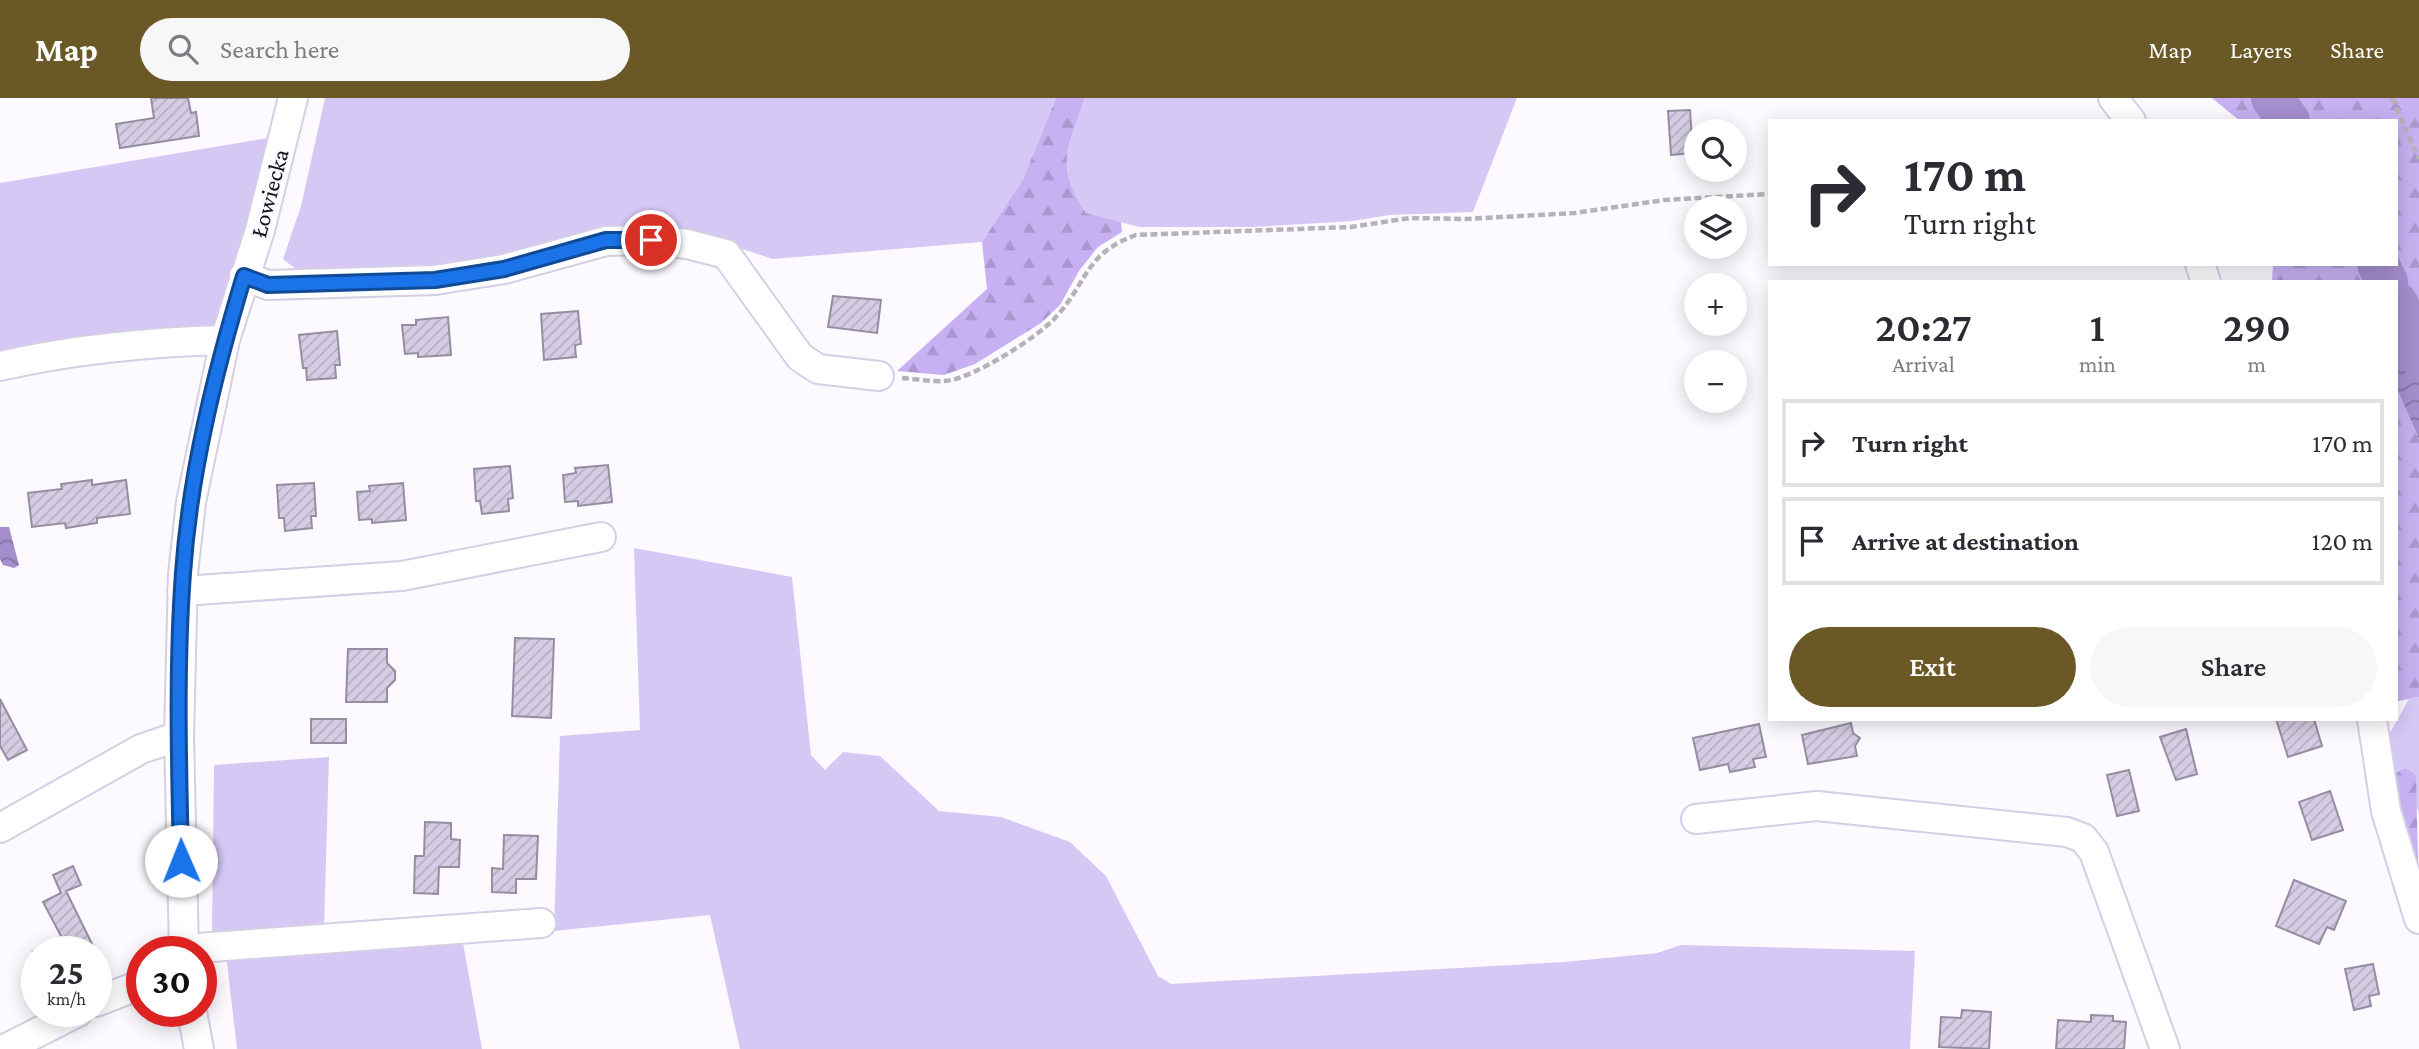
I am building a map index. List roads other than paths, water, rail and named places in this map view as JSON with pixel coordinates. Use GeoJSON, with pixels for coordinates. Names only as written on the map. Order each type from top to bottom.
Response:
{"type":"FeatureCollection","features":[{"type":"Feature","properties":{"kind":"street","name":"Łowiecka"},"geometry":{"type":"LineString","coordinates":[[184,936],[179,736],[182,591],[191,502],[225,340],[272,185],[293,98]]}},
{"type":"Feature","properties":{"kind":"street"},"geometry":{"type":"LineString","coordinates":[[244,276],[268,285],[435,280],[504,269],[606,240],[651,240],[687,244],[726,254],[800,357],[818,369],[880,376]]}},
{"type":"Feature","properties":{"kind":"street"},"geometry":{"type":"LineString","coordinates":[[0,366],[58,353],[145,342],[225,340]]}},
{"type":"Feature","properties":{"kind":"street"},"geometry":{"type":"LineString","coordinates":[[182,591],[402,576],[601,537]]}},
{"type":"Feature","properties":{"kind":"street"},"geometry":{"type":"LineString","coordinates":[[2372,721],[2375,755],[2386,811],[2419,919]]}},
{"type":"Feature","properties":{"kind":"street"},"geometry":{"type":"LineString","coordinates":[[0,828],[141,749],[179,736]]}},
{"type":"Feature","properties":{"kind":"street"},"geometry":{"type":"LineString","coordinates":[[1696,819],[1817,806],[2067,832],[2083,838],[2094,852],[2165,1049]]}},
{"type":"Feature","properties":{"kind":"street"},"geometry":{"type":"LineString","coordinates":[[217,948],[541,923]]}},
{"type":"Feature","properties":{"kind":"street"},"geometry":{"type":"LineString","coordinates":[[5,1049],[48,1027]]}},
{"type":"Feature","properties":{"kind":"street"},"geometry":{"type":"LineString","coordinates":[[195,1027],[199,1049]]}},
{"type":"Feature","properties":{"kind":"water"},"geometry":{"type":"Polygon","coordinates":[[[2419,340],[2419,439],[2398,392],[2398,344],[2419,340]]]}},
{"type":"Feature","properties":{"kind":"water"},"geometry":{"type":"Polygon","coordinates":[[[0,527],[9,527],[19,565],[14,568],[3,565],[0,559],[0,527]]]}},
{"type":"Feature","properties":{"kind":"waterway"},"geometry":{"type":"LineString","coordinates":[[2272,98],[2288,119]]}},
{"type":"Feature","properties":{"kind":"waterway"},"geometry":{"type":"LineString","coordinates":[[2379,266],[2386,280]]}},
{"type":"Feature","properties":{"kind":"waterway"},"geometry":{"type":"LineString","coordinates":[[2398,307],[2419,356]]}}]}
